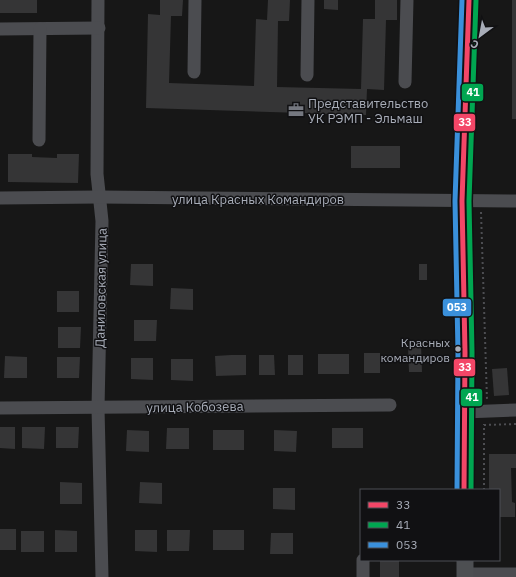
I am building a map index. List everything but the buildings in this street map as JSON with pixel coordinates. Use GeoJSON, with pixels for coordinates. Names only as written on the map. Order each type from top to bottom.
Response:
{"type":"FeatureCollection","features":[{"type":"Feature","properties":{"kind":"main road"},"geometry":{"type":"LineString","coordinates":[[464,489],[462,201],[469,0]]}},
{"type":"Feature","properties":{"kind":"street","name":"Даниловская улица"},"geometry":{"type":"LineString","coordinates":[[98,0],[97,174],[102,221],[98,408],[102,577]]}},
{"type":"Feature","properties":{"kind":"street"},"geometry":{"type":"LineString","coordinates":[[194,72],[196,0]]}},
{"type":"Feature","properties":{"kind":"street"},"geometry":{"type":"LineString","coordinates":[[307,75],[308,0]]}},
{"type":"Feature","properties":{"kind":"street"},"geometry":{"type":"LineString","coordinates":[[405,82],[407,0]]}},
{"type":"Feature","properties":{"kind":"street"},"geometry":{"type":"LineString","coordinates":[[0,29],[98,28]]}},
{"type":"Feature","properties":{"kind":"street"},"geometry":{"type":"LineString","coordinates":[[38,140],[40,29]]}},
{"type":"Feature","properties":{"kind":"street","name":"улица Красных Командиров"},"geometry":{"type":"LineString","coordinates":[[0,198],[516,201]]}},
{"type":"Feature","properties":{"kind":"street","name":"улица Кобозева"},"geometry":{"type":"LineString","coordinates":[[0,408],[390,405]]}},
{"type":"Feature","properties":{"kind":"street"},"geometry":{"type":"LineString","coordinates":[[464,412],[516,410]]}},
{"type":"Feature","properties":{"kind":"street"},"geometry":{"type":"LineString","coordinates":[[363,561],[363,577]]}},
{"type":"Feature","properties":{"kind":"street"},"geometry":{"type":"LineString","coordinates":[[465,570],[516,574]]}},
{"type":"Feature","properties":{"kind":"path"},"geometry":{"type":"LineString","coordinates":[[481,201],[487,395]]}},
{"type":"Feature","properties":{"kind":"path"},"geometry":{"type":"LineString","coordinates":[[484,489],[484,425],[516,424]]}},
{"type":"Feature","properties":{"kind":"transit line","name":"053"},"geometry":{"type":"LineString","coordinates":[[457,489],[458,352],[455,201],[462,0]]}},
{"type":"Feature","properties":{"kind":"transit line","name":"33"},"geometry":{"type":"LineString","coordinates":[[464,489],[465,352],[462,201],[469,0]]}},
{"type":"Feature","properties":{"kind":"transit line","name":"41"},"geometry":{"type":"LineString","coordinates":[[471,489],[472,352],[469,201],[476,0]]}},
{"type":"Feature","properties":{"kind":"place","name":"Представительство УК РЭМП - Эльмаш"},"geometry":{"type":"Point","coordinates":[296,110]}},
{"type":"Feature","properties":{"kind":"place","name":"Красных командиров"},"geometry":{"type":"Point","coordinates":[458,349]}}]}
